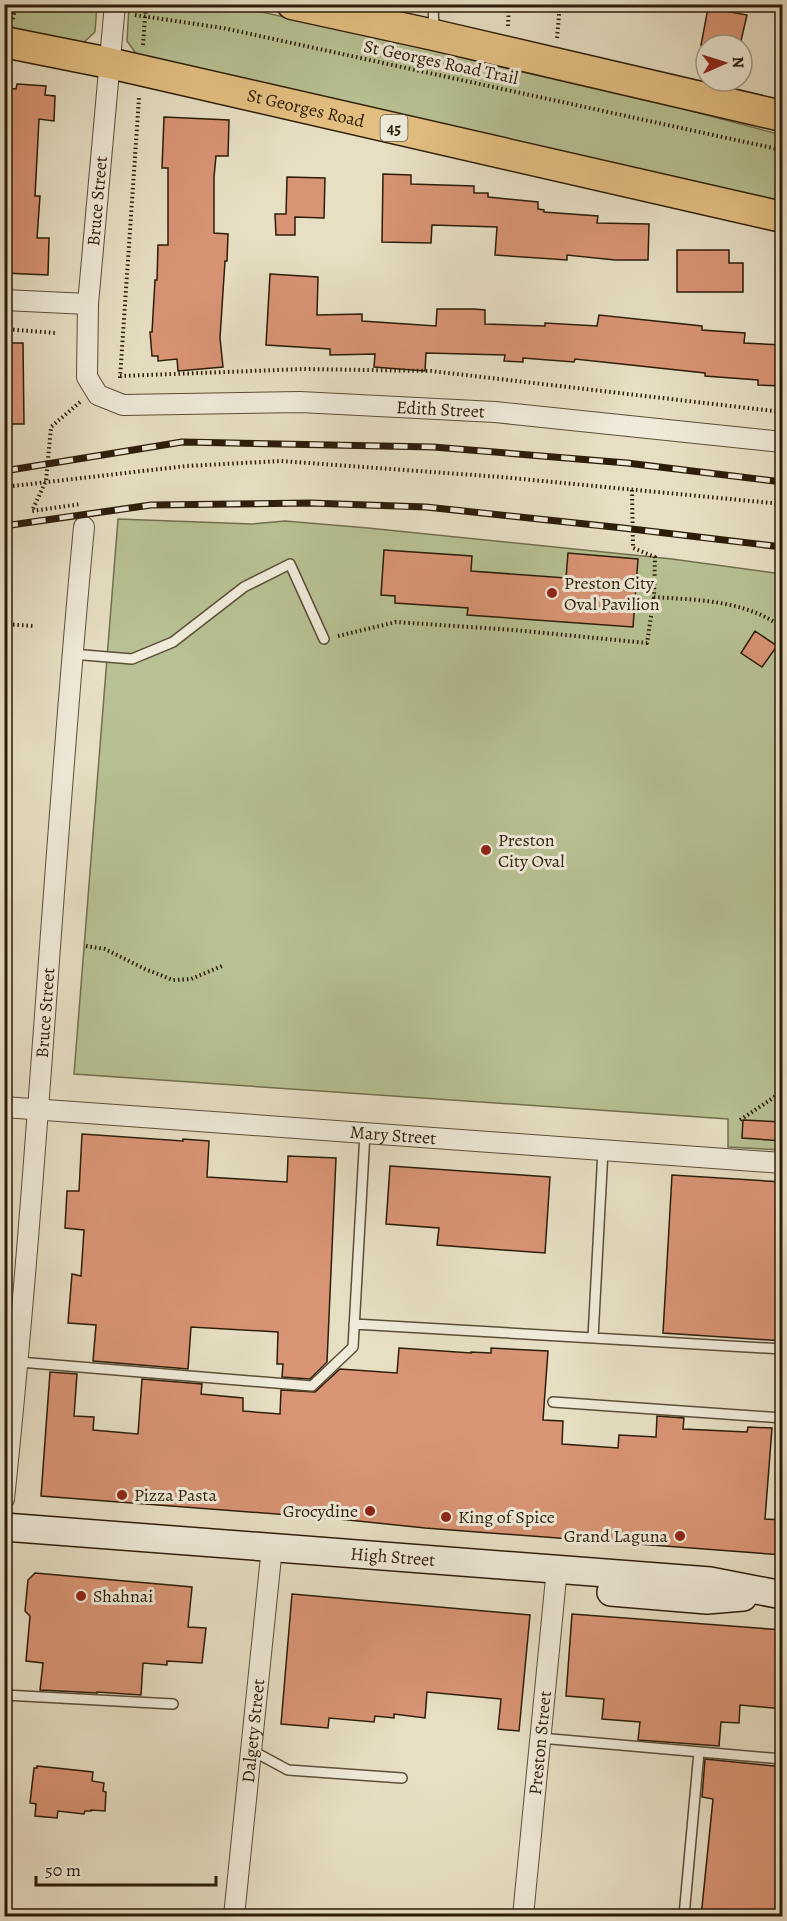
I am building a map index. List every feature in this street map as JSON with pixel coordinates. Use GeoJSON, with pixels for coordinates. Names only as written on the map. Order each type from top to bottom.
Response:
{"type":"FeatureCollection","features":[{"type":"Feature","properties":{"kind":"main road"},"geometry":{"type":"LineString","coordinates":[[292,4],[326,8],[783,116]]}},
{"type":"Feature","properties":{"kind":"main road","name":"St Georges Road"},"geometry":{"type":"LineString","coordinates":[[4,42],[141,70],[783,217]]}},
{"type":"Feature","properties":{"kind":"main road","name":"High Street"},"geometry":{"type":"LineString","coordinates":[[4,1527],[271,1556],[556,1578],[710,1581],[781,1595]]}},
{"type":"Feature","properties":{"kind":"main road","name":"High Street"},"geometry":{"type":"LineString","coordinates":[[4,1544],[271,1556]]}},
{"type":"Feature","properties":{"kind":"street","name":"Bruce Street"},"geometry":{"type":"LineString","coordinates":[[103,395],[87,377],[88,304],[114,7]]}},
{"type":"Feature","properties":{"kind":"street"},"geometry":{"type":"LineString","coordinates":[[4,300],[88,304]]}},
{"type":"Feature","properties":{"kind":"street","name":"Edith Street"},"geometry":{"type":"LineString","coordinates":[[103,395],[123,405],[300,402],[495,412],[783,442]]}},
{"type":"Feature","properties":{"kind":"street","name":"Bruce Street"},"geometry":{"type":"LineString","coordinates":[[4,1499],[19,1362],[13,1323],[38,1110],[72,654],[84,527]]}},
{"type":"Feature","properties":{"kind":"street","name":"Mary Street"},"geometry":{"type":"LineString","coordinates":[[4,1107],[783,1163]]}},
{"type":"Feature","properties":{"kind":"street","name":"Dalgety Street"},"geometry":{"type":"LineString","coordinates":[[234,1917],[271,1556]]}},
{"type":"Feature","properties":{"kind":"street","name":"Preston Street"},"geometry":{"type":"LineString","coordinates":[[523,1917],[556,1578]]}},
{"type":"Feature","properties":{"kind":"lane"},"geometry":{"type":"LineString","coordinates":[[433,4],[434,35]]}},
{"type":"Feature","properties":{"kind":"lane"},"geometry":{"type":"LineString","coordinates":[[72,654],[132,659],[173,642],[244,588],[290,564],[324,639]]}},
{"type":"Feature","properties":{"kind":"lane"},"geometry":{"type":"LineString","coordinates":[[19,1362],[312,1386],[353,1347],[365,1133]]}},
{"type":"Feature","properties":{"kind":"lane"},"geometry":{"type":"LineString","coordinates":[[593,1338],[603,1150]]}},
{"type":"Feature","properties":{"kind":"lane"},"geometry":{"type":"LineString","coordinates":[[354,1324],[783,1349]]}},
{"type":"Feature","properties":{"kind":"lane"},"geometry":{"type":"LineString","coordinates":[[553,1401],[783,1418]]}},
{"type":"Feature","properties":{"kind":"lane"},"geometry":{"type":"LineString","coordinates":[[4,1695],[173,1704]]}},
{"type":"Feature","properties":{"kind":"lane"},"geometry":{"type":"LineString","coordinates":[[539,1738],[783,1759]]}},
{"type":"Feature","properties":{"kind":"lane"},"geometry":{"type":"LineString","coordinates":[[251,1750],[288,1770],[402,1778]]}},
{"type":"Feature","properties":{"kind":"lane"},"geometry":{"type":"LineString","coordinates":[[684,1917],[699,1752]]}},
{"type":"Feature","properties":{"kind":"path"},"geometry":{"type":"LineString","coordinates":[[84,527],[83,503],[32,511],[46,481],[51,427],[103,395],[120,376],[146,4]]}},
{"type":"Feature","properties":{"kind":"path"},"geometry":{"type":"LineString","coordinates":[[507,33],[509,4]]}},
{"type":"Feature","properties":{"kind":"path"},"geometry":{"type":"LineString","coordinates":[[557,45],[560,4]]}},
{"type":"Feature","properties":{"kind":"path","name":"St Georges Road Trail"},"geometry":{"type":"LineString","coordinates":[[114,7],[145,18],[223,28],[783,150]]}},
{"type":"Feature","properties":{"kind":"path"},"geometry":{"type":"LineString","coordinates":[[4,329],[56,333]]}},
{"type":"Feature","properties":{"kind":"path"},"geometry":{"type":"LineString","coordinates":[[120,376],[304,369],[431,371],[783,412]]}},
{"type":"Feature","properties":{"kind":"path"},"geometry":{"type":"LineString","coordinates":[[4,487],[186,466],[281,461],[501,477],[783,504]]}},
{"type":"Feature","properties":{"kind":"path"},"geometry":{"type":"LineString","coordinates":[[324,639],[396,622],[514,630],[647,643],[654,597],[655,557],[633,548],[632,490]]}},
{"type":"Feature","properties":{"kind":"path"},"geometry":{"type":"LineString","coordinates":[[654,597],[722,602],[751,611],[783,627]]}},
{"type":"Feature","properties":{"kind":"path"},"geometry":{"type":"LineString","coordinates":[[4,624],[33,626]]}},
{"type":"Feature","properties":{"kind":"path"},"geometry":{"type":"LineString","coordinates":[[86,946],[105,949],[173,980],[192,980],[222,966]]}},
{"type":"Feature","properties":{"kind":"path"},"geometry":{"type":"LineString","coordinates":[[740,1120],[783,1092]]}},
{"type":"Feature","properties":{"kind":"green space"},"geometry":{"type":"Polygon","coordinates":[[[5,5],[97,5],[95,32],[82,44],[5,27],[5,5]]]}},
{"type":"Feature","properties":{"kind":"green space"},"geometry":{"type":"Polygon","coordinates":[[[129,5],[231,5],[635,96],[782,135],[782,204],[140,59],[127,41],[129,5]]]}},
{"type":"Feature","properties":{"kind":"green space","name":"Preston City Oval"},"geometry":{"type":"Polygon","coordinates":[[[118,519],[252,524],[285,521],[672,559],[782,574],[782,1150],[728,1147],[728,1119],[74,1074],[118,519]]]}},
{"type":"Feature","properties":{"kind":"building"},"geometry":{"type":"Polygon","coordinates":[[[708,8],[747,15],[743,33],[703,33],[708,8]]]}},
{"type":"Feature","properties":{"kind":"building"},"geometry":{"type":"Polygon","coordinates":[[[17,84],[46,86],[45,95],[55,96],[54,121],[39,119],[35,196],[40,196],[37,238],[49,238],[48,275],[4,273],[6,88],[16,89],[17,84]]]}},
{"type":"Feature","properties":{"kind":"building"},"geometry":{"type":"Polygon","coordinates":[[[164,117],[229,120],[228,156],[216,156],[214,177],[214,233],[228,234],[220,338],[223,367],[178,371],[177,359],[158,361],[158,356],[152,356],[150,332],[152,332],[155,280],[157,280],[158,245],[168,245],[168,168],[162,168],[164,117]]]}},
{"type":"Feature","properties":{"kind":"building"},"geometry":{"type":"Polygon","coordinates":[[[383,174],[411,175],[411,184],[474,186],[474,193],[488,193],[488,197],[538,202],[538,209],[544,212],[598,216],[597,223],[649,224],[648,260],[615,260],[567,255],[567,260],[495,255],[497,227],[432,225],[431,243],[382,242],[383,174]]]}},
{"type":"Feature","properties":{"kind":"building"},"geometry":{"type":"Polygon","coordinates":[[[287,177],[325,178],[324,218],[295,217],[295,235],[276,235],[275,214],[286,214],[287,177]]]}},
{"type":"Feature","properties":{"kind":"building"},"geometry":{"type":"Polygon","coordinates":[[[677,250],[729,250],[729,263],[743,263],[743,292],[677,292],[677,250]]]}},
{"type":"Feature","properties":{"kind":"building"},"geometry":{"type":"Polygon","coordinates":[[[270,274],[318,277],[317,315],[362,314],[362,321],[436,326],[437,309],[474,309],[485,310],[485,324],[545,326],[545,323],[597,326],[599,315],[702,326],[702,330],[745,333],[744,343],[783,345],[783,386],[758,385],[758,380],[705,376],[705,373],[575,359],[574,362],[523,358],[523,362],[504,361],[505,355],[426,353],[425,371],[374,367],[375,354],[330,355],[330,349],[266,345],[270,274]]]}},
{"type":"Feature","properties":{"kind":"building"},"geometry":{"type":"Polygon","coordinates":[[[4,343],[23,343],[24,424],[4,424],[4,343]]]}},
{"type":"Feature","properties":{"kind":"building","name":"Preston City Oval Pavilion"},"geometry":{"type":"Polygon","coordinates":[[[384,550],[472,556],[471,571],[566,578],[568,553],[638,559],[633,627],[467,615],[468,608],[395,603],[395,596],[381,595],[384,550]]]}},
{"type":"Feature","properties":{"kind":"building"},"geometry":{"type":"Polygon","coordinates":[[[755,631],[777,646],[762,667],[741,653],[755,631]]]}},
{"type":"Feature","properties":{"kind":"building"},"geometry":{"type":"Polygon","coordinates":[[[743,1120],[783,1122],[783,1141],[742,1138],[743,1120]]]}},
{"type":"Feature","properties":{"kind":"building"},"geometry":{"type":"Polygon","coordinates":[[[82,1134],[209,1141],[207,1177],[287,1182],[288,1156],[336,1158],[327,1362],[310,1379],[282,1377],[283,1364],[277,1364],[278,1332],[191,1327],[188,1369],[93,1361],[96,1325],[68,1323],[72,1274],[81,1276],[84,1230],[65,1228],[67,1191],[79,1191],[82,1134]]]}},
{"type":"Feature","properties":{"kind":"building"},"geometry":{"type":"Polygon","coordinates":[[[390,1166],[550,1177],[545,1253],[437,1245],[439,1228],[386,1224],[390,1166]]]}},
{"type":"Feature","properties":{"kind":"building"},"geometry":{"type":"Polygon","coordinates":[[[672,1175],[783,1182],[783,1341],[663,1333],[672,1175]]]}},
{"type":"Feature","properties":{"kind":"building"},"geometry":{"type":"Polygon","coordinates":[[[399,1348],[471,1353],[491,1353],[491,1348],[548,1351],[543,1420],[563,1421],[562,1444],[618,1448],[619,1435],[656,1437],[657,1416],[684,1418],[683,1429],[747,1432],[748,1427],[772,1428],[765,1519],[783,1520],[783,1555],[41,1496],[50,1372],[77,1374],[74,1416],[94,1417],[93,1430],[138,1434],[142,1379],[202,1384],[201,1394],[243,1398],[243,1411],[280,1414],[281,1390],[315,1392],[340,1369],[397,1373],[399,1348]]]}},
{"type":"Feature","properties":{"kind":"building"},"geometry":{"type":"Polygon","coordinates":[[[35,1573],[192,1587],[188,1627],[206,1628],[202,1663],[167,1661],[167,1665],[143,1663],[141,1695],[40,1690],[43,1663],[26,1661],[30,1616],[25,1611],[28,1580],[35,1573]]]}},
{"type":"Feature","properties":{"kind":"building"},"geometry":{"type":"Polygon","coordinates":[[[292,1594],[530,1615],[519,1731],[498,1729],[501,1699],[427,1692],[425,1718],[394,1714],[394,1718],[375,1716],[374,1722],[329,1718],[328,1728],[281,1724],[292,1594]]]}},
{"type":"Feature","properties":{"kind":"building"},"geometry":{"type":"Polygon","coordinates":[[[572,1614],[783,1630],[783,1709],[740,1705],[739,1723],[721,1722],[719,1746],[638,1740],[640,1722],[602,1719],[604,1699],[566,1696],[572,1614]]]}},
{"type":"Feature","properties":{"kind":"building"},"geometry":{"type":"Polygon","coordinates":[[[705,1759],[783,1767],[783,1917],[701,1917],[713,1799],[702,1797],[705,1759]]]}},
{"type":"Feature","properties":{"kind":"building"},"geometry":{"type":"Polygon","coordinates":[[[37,1766],[93,1772],[92,1781],[104,1783],[105,1811],[91,1810],[85,1811],[84,1814],[58,1811],[57,1818],[35,1816],[36,1804],[30,1803],[34,1768],[37,1766]]]}},
{"type":"Feature","properties":{"kind":"railway"},"geometry":{"type":"LineString","coordinates":[[4,471],[182,442],[433,447],[627,463],[782,482]]}},
{"type":"Feature","properties":{"kind":"railway"},"geometry":{"type":"LineString","coordinates":[[4,526],[151,505],[310,503],[426,507],[782,547]]}},
{"type":"Feature","properties":{"kind":"place","name":"Preston City Oval Pavilion"},"geometry":{"type":"Point","coordinates":[552,593]}},
{"type":"Feature","properties":{"kind":"place","name":"Preston City Oval"},"geometry":{"type":"Point","coordinates":[486,850]}},
{"type":"Feature","properties":{"kind":"place","name":"Pizza Pasta"},"geometry":{"type":"Point","coordinates":[122,1495]}},
{"type":"Feature","properties":{"kind":"place","name":"Grocydine"},"geometry":{"type":"Point","coordinates":[370,1511]}},
{"type":"Feature","properties":{"kind":"place","name":"King of Spice"},"geometry":{"type":"Point","coordinates":[446,1517]}},
{"type":"Feature","properties":{"kind":"place","name":"Grand Laguna"},"geometry":{"type":"Point","coordinates":[680,1536]}},
{"type":"Feature","properties":{"kind":"place","name":"Shahnai"},"geometry":{"type":"Point","coordinates":[81,1596]}}]}
